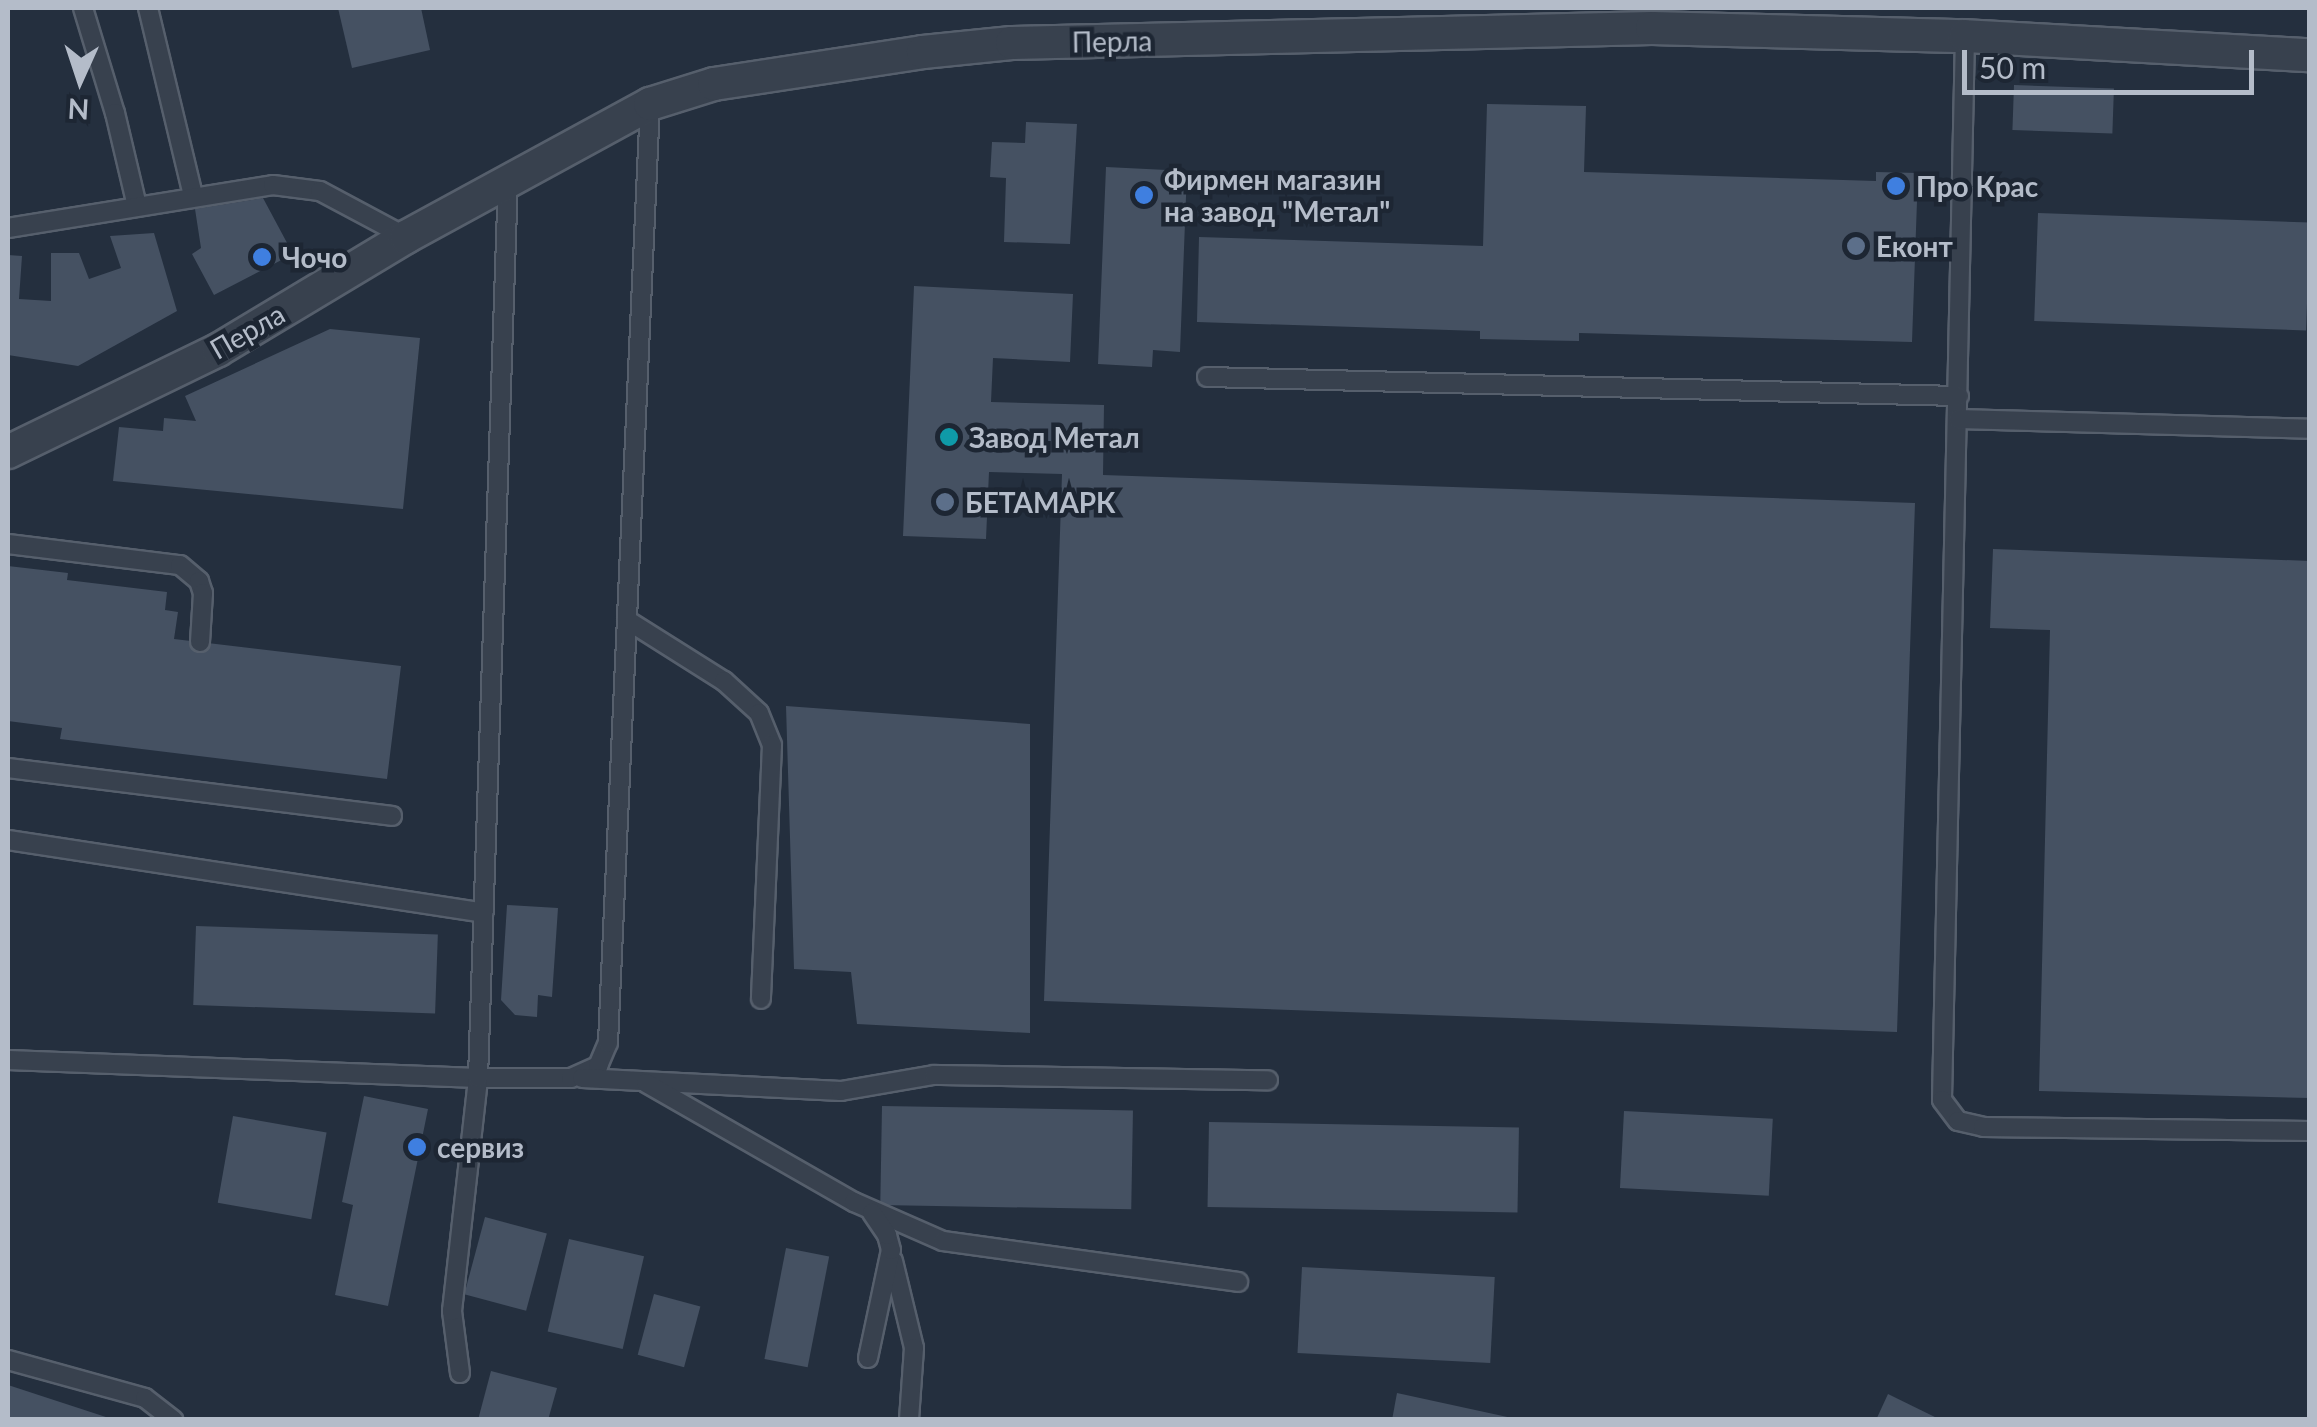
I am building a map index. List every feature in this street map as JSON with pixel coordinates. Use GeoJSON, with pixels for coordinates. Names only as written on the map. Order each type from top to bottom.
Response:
{"type":"FeatureCollection","features":[{"type":"Feature","properties":{"kind":"street","name":"Перла"},"geometry":{"type":"LineString","coordinates":[[8,452],[218,350],[406,237],[650,104],[714,84],[923,52],[1012,44],[1652,18],[2310,54]]}},
{"type":"Feature","properties":{"kind":"lane"},"geometry":{"type":"LineString","coordinates":[[83,8],[116,113],[137,206]]}},
{"type":"Feature","properties":{"kind":"lane"},"geometry":{"type":"LineString","coordinates":[[148,8],[193,195]]}},
{"type":"Feature","properties":{"kind":"lane"},"geometry":{"type":"LineString","coordinates":[[1965,36],[1942,1100],[1958,1121],[1984,1127],[2310,1132]]}},
{"type":"Feature","properties":{"kind":"lane"},"geometry":{"type":"LineString","coordinates":[[571,1078],[598,1066],[608,1042],[650,104]]}},
{"type":"Feature","properties":{"kind":"lane"},"geometry":{"type":"LineString","coordinates":[[460,1373],[452,1311],[478,1078],[508,179]]}},
{"type":"Feature","properties":{"kind":"lane"},"geometry":{"type":"LineString","coordinates":[[8,228],[193,195],[273,186],[320,191],[406,237]]}},
{"type":"Feature","properties":{"kind":"lane"},"geometry":{"type":"LineString","coordinates":[[1208,376],[1959,396]]}},
{"type":"Feature","properties":{"kind":"lane"},"geometry":{"type":"LineString","coordinates":[[1958,419],[2310,429]]}},
{"type":"Feature","properties":{"kind":"lane"},"geometry":{"type":"LineString","coordinates":[[8,544],[180,565],[199,581],[203,593],[200,642]]}},
{"type":"Feature","properties":{"kind":"lane"},"geometry":{"type":"LineString","coordinates":[[627,620],[724,681],[760,713],[772,744],[761,999]]}},
{"type":"Feature","properties":{"kind":"lane"},"geometry":{"type":"LineString","coordinates":[[8,768],[392,816]]}},
{"type":"Feature","properties":{"kind":"lane"},"geometry":{"type":"LineString","coordinates":[[8,840],[483,913]]}},
{"type":"Feature","properties":{"kind":"lane"},"geometry":{"type":"LineString","coordinates":[[8,1060],[478,1078],[642,1080],[841,1091],[934,1075],[1268,1080]]}},
{"type":"Feature","properties":{"kind":"lane"},"geometry":{"type":"LineString","coordinates":[[642,1080],[880,1220],[914,1348],[909,1420]]}},
{"type":"Feature","properties":{"kind":"lane"},"geometry":{"type":"LineString","coordinates":[[854,1202],[943,1241],[1238,1282]]}},
{"type":"Feature","properties":{"kind":"lane"},"geometry":{"type":"LineString","coordinates":[[868,1358],[891,1250]]}},
{"type":"Feature","properties":{"kind":"lane"},"geometry":{"type":"LineString","coordinates":[[8,1360],[146,1398],[173,1420]]}},
{"type":"Feature","properties":{"kind":"building"},"geometry":{"type":"Polygon","coordinates":[[[338,8],[421,8],[430,50],[352,68],[338,8]]]}},
{"type":"Feature","properties":{"kind":"building"},"geometry":{"type":"Polygon","coordinates":[[[2014,85],[2114,88],[2112,133],[2012,130],[2014,85]]]}},
{"type":"Feature","properties":{"kind":"building"},"geometry":{"type":"Polygon","coordinates":[[[1487,104],[1586,106],[1584,172],[1876,181],[1876,172],[1918,173],[1912,342],[1579,333],[1579,341],[1480,339],[1480,331],[1197,322],[1199,237],[1483,246],[1487,104]]]}},
{"type":"Feature","properties":{"kind":"building"},"geometry":{"type":"Polygon","coordinates":[[[1026,122],[1077,124],[1070,244],[1004,242],[1006,178],[990,177],[992,142],[1025,143],[1026,122]]]}},
{"type":"Feature","properties":{"kind":"building"},"geometry":{"type":"Polygon","coordinates":[[[1106,167],[1187,171],[1180,352],[1153,350],[1152,367],[1098,364],[1106,167]]]}},
{"type":"Feature","properties":{"kind":"building"},"geometry":{"type":"Polygon","coordinates":[[[263,198],[293,254],[214,295],[192,254],[201,248],[195,209],[263,198]]]}},
{"type":"Feature","properties":{"kind":"building"},"geometry":{"type":"Polygon","coordinates":[[[2038,213],[2310,222],[2306,330],[2034,321],[2038,213]]]}},
{"type":"Feature","properties":{"kind":"building"},"geometry":{"type":"Polygon","coordinates":[[[154,233],[177,311],[78,366],[8,355],[8,255],[22,256],[19,299],[51,301],[51,253],[79,253],[89,279],[121,268],[110,236],[154,233]]]}},
{"type":"Feature","properties":{"kind":"building"},"geometry":{"type":"Polygon","coordinates":[[[914,286],[1073,294],[1070,362],[993,358],[991,402],[1104,405],[1103,475],[1915,503],[1897,1032],[1044,1001],[1062,474],[989,472],[986,539],[903,536],[914,286]]]}},
{"type":"Feature","properties":{"kind":"building"},"geometry":{"type":"Polygon","coordinates":[[[330,329],[420,338],[403,509],[113,481],[119,427],[163,431],[164,418],[196,421],[185,396],[330,329]]]}},
{"type":"Feature","properties":{"kind":"building"},"geometry":{"type":"Polygon","coordinates":[[[1993,549],[2310,561],[2310,1098],[2039,1091],[2050,630],[1990,628],[1993,549]]]}},
{"type":"Feature","properties":{"kind":"building"},"geometry":{"type":"Polygon","coordinates":[[[8,566],[68,573],[67,580],[167,592],[165,610],[178,612],[174,639],[401,666],[387,779],[60,739],[62,728],[8,721],[8,566]]]}},
{"type":"Feature","properties":{"kind":"building"},"geometry":{"type":"Polygon","coordinates":[[[786,706],[1030,724],[1030,1033],[857,1024],[851,972],[794,969],[786,706]]]}},
{"type":"Feature","properties":{"kind":"building"},"geometry":{"type":"Polygon","coordinates":[[[507,905],[558,908],[552,997],[538,995],[537,1017],[515,1015],[501,1000],[507,905]]]}},
{"type":"Feature","properties":{"kind":"building"},"geometry":{"type":"Polygon","coordinates":[[[196,926],[438,934],[435,1013],[193,1005],[196,926]]]}},
{"type":"Feature","properties":{"kind":"building"},"geometry":{"type":"Polygon","coordinates":[[[364,1096],[428,1109],[388,1306],[335,1295],[353,1205],[342,1202],[364,1096]]]}},
{"type":"Feature","properties":{"kind":"building"},"geometry":{"type":"Polygon","coordinates":[[[882,1106],[1133,1110],[1131,1209],[880,1205],[882,1106]]]}},
{"type":"Feature","properties":{"kind":"building"},"geometry":{"type":"Polygon","coordinates":[[[1624,1111],[1773,1119],[1769,1196],[1620,1188],[1624,1111]]]}},
{"type":"Feature","properties":{"kind":"building"},"geometry":{"type":"Polygon","coordinates":[[[233,1116],[327,1132],[311,1219],[218,1203],[233,1116]]]}},
{"type":"Feature","properties":{"kind":"building"},"geometry":{"type":"Polygon","coordinates":[[[1209,1122],[1519,1127],[1517,1212],[1208,1207],[1209,1122]]]}},
{"type":"Feature","properties":{"kind":"building"},"geometry":{"type":"Polygon","coordinates":[[[485,1217],[547,1234],[526,1311],[464,1294],[485,1217]]]}},
{"type":"Feature","properties":{"kind":"building"},"geometry":{"type":"Polygon","coordinates":[[[569,1239],[644,1256],[623,1349],[548,1332],[569,1239]]]}},
{"type":"Feature","properties":{"kind":"building"},"geometry":{"type":"Polygon","coordinates":[[[786,1248],[829,1256],[808,1367],[764,1359],[786,1248]]]}},
{"type":"Feature","properties":{"kind":"building"},"geometry":{"type":"Polygon","coordinates":[[[1302,1267],[1495,1277],[1490,1363],[1297,1353],[1302,1267]]]}},
{"type":"Feature","properties":{"kind":"building"},"geometry":{"type":"Polygon","coordinates":[[[654,1294],[700,1306],[684,1367],[638,1355],[654,1294]]]}},
{"type":"Feature","properties":{"kind":"building"},"geometry":{"type":"Polygon","coordinates":[[[491,1371],[557,1388],[548,1420],[478,1420],[491,1371]]]}},
{"type":"Feature","properties":{"kind":"building"},"geometry":{"type":"Polygon","coordinates":[[[8,1385],[112,1419],[112,1420],[8,1420],[8,1385]]]}},
{"type":"Feature","properties":{"kind":"building"},"geometry":{"type":"Polygon","coordinates":[[[1397,1393],[1512,1418],[1392,1420],[1397,1393]]]}},
{"type":"Feature","properties":{"kind":"building"},"geometry":{"type":"Polygon","coordinates":[[[1888,1394],[1941,1420],[1876,1420],[1888,1394]]]}},
{"type":"Feature","properties":{"kind":"place","name":"Про Крас"},"geometry":{"type":"Point","coordinates":[1896,186]}},
{"type":"Feature","properties":{"kind":"place","name":"Фирмен магазин на завод \"Метал\""},"geometry":{"type":"Point","coordinates":[1144,195]}},
{"type":"Feature","properties":{"kind":"place","name":"Еконт"},"geometry":{"type":"Point","coordinates":[1856,246]}},
{"type":"Feature","properties":{"kind":"place","name":"Чочо"},"geometry":{"type":"Point","coordinates":[262,257]}},
{"type":"Feature","properties":{"kind":"place","name":"Завод Метал"},"geometry":{"type":"Point","coordinates":[949,437]}},
{"type":"Feature","properties":{"kind":"place","name":"БЕТАМАРК"},"geometry":{"type":"Point","coordinates":[945,502]}},
{"type":"Feature","properties":{"kind":"place","name":"сервиз"},"geometry":{"type":"Point","coordinates":[417,1147]}}]}
